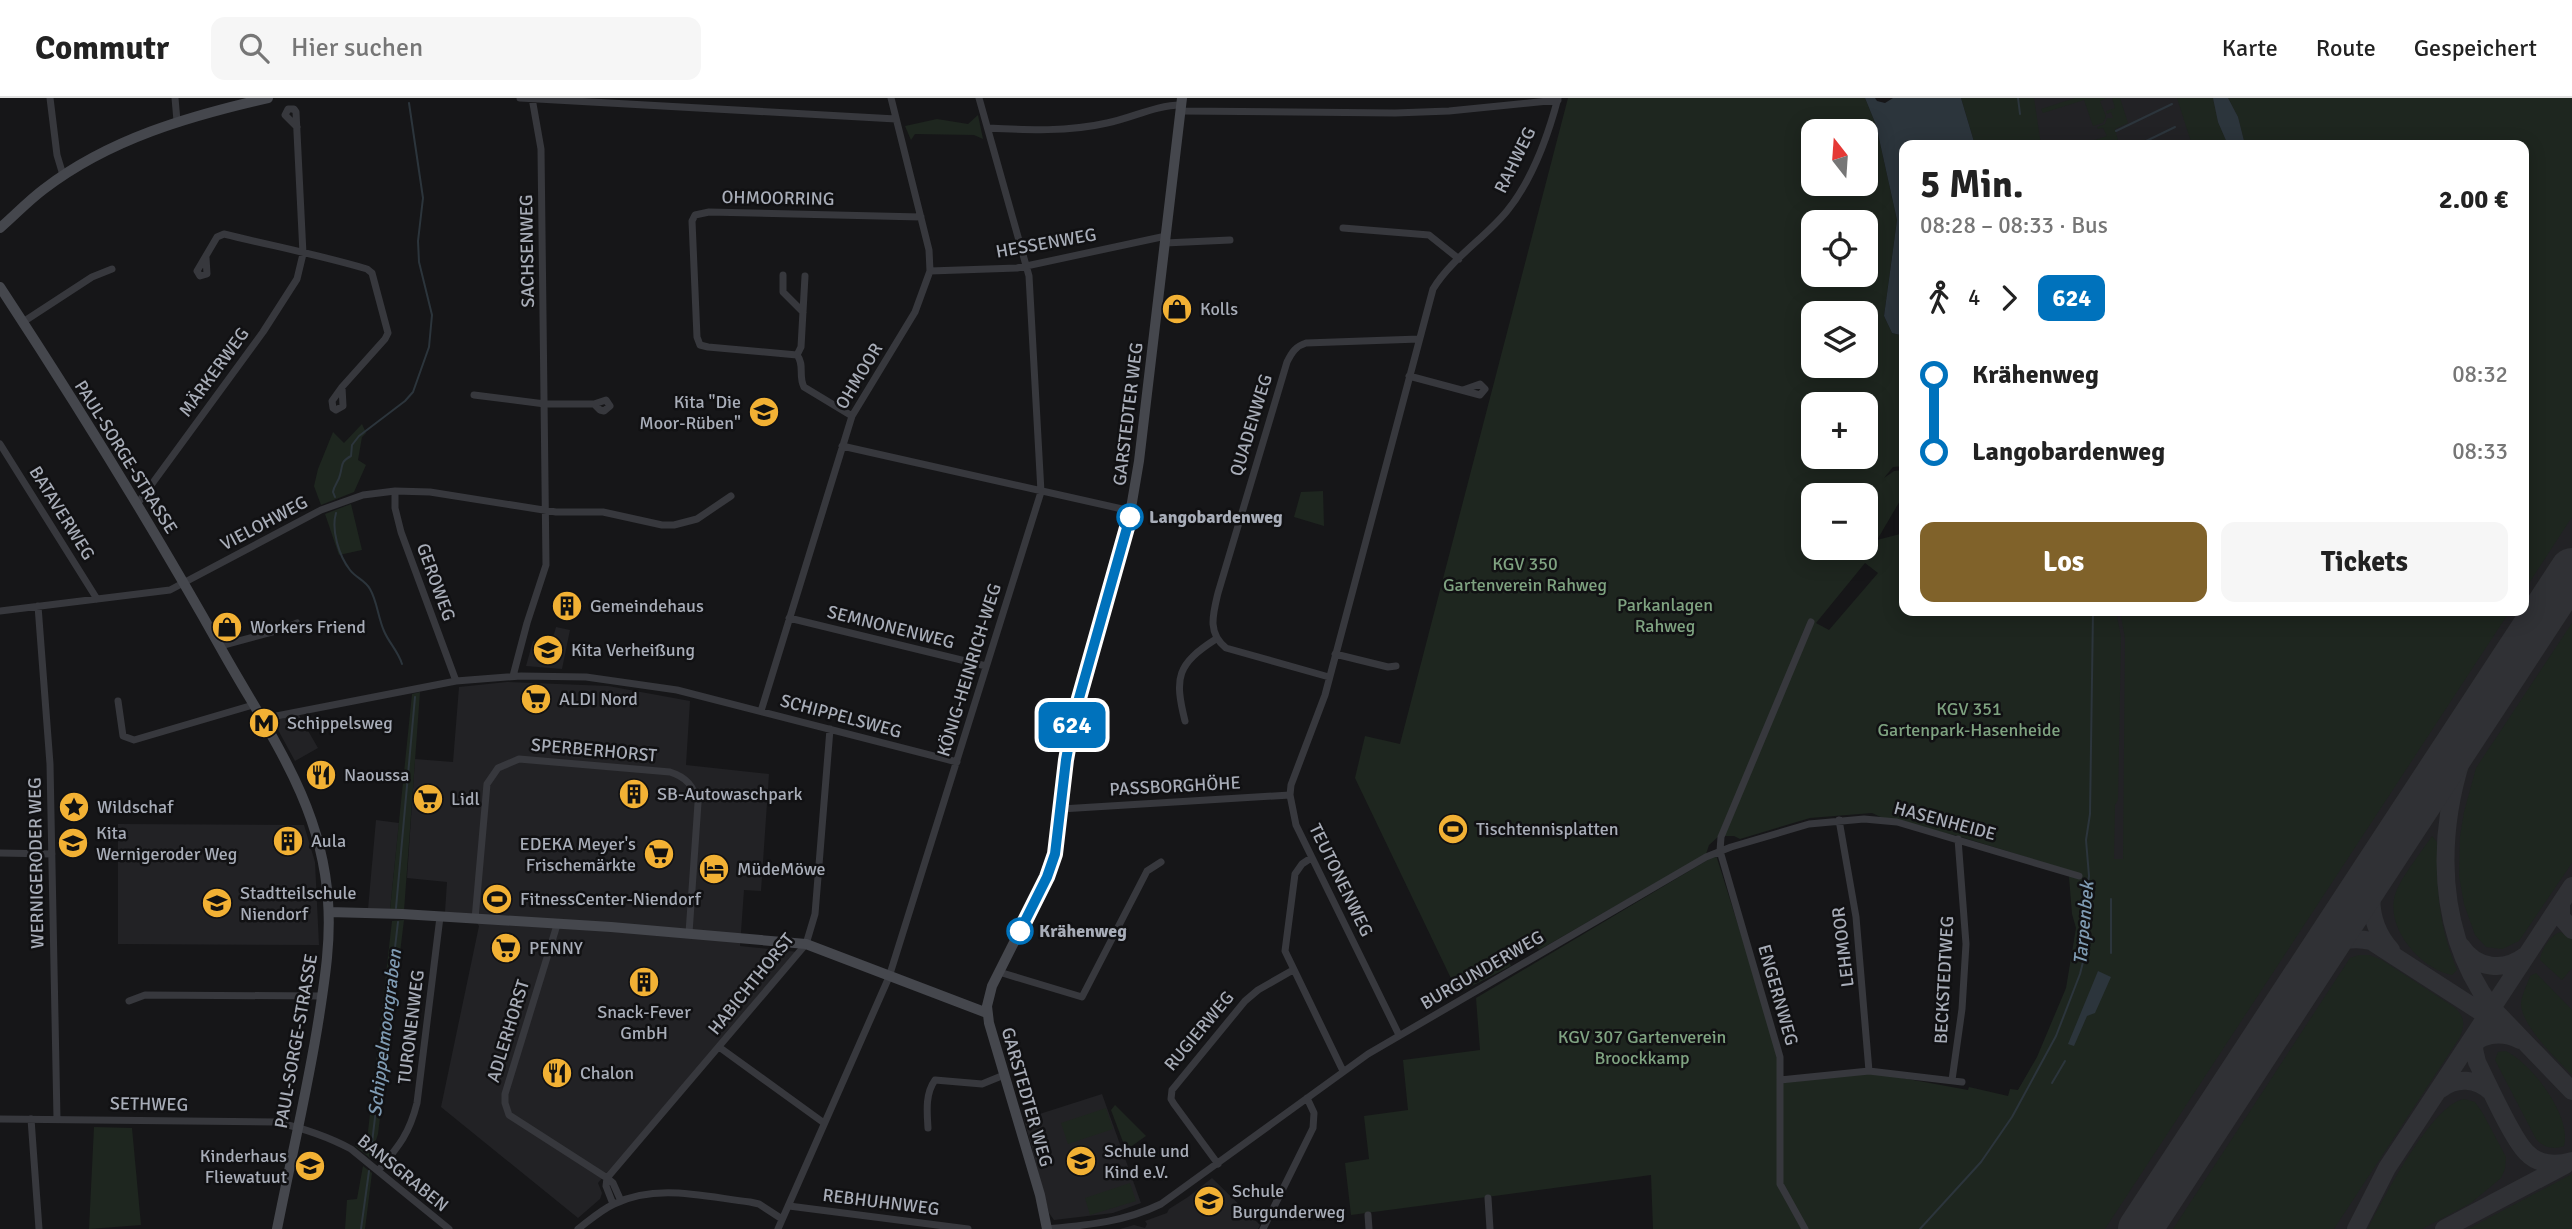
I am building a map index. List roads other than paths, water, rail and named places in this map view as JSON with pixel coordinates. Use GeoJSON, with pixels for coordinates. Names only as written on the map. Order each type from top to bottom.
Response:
{"type":"FeatureCollection","features":[{"type":"Feature","properties":{"kind":"street"},"geometry":{"type":"LineString","coordinates":[[50,98],[57,155],[63,175]]}},
{"type":"Feature","properties":{"kind":"street"},"geometry":{"type":"LineString","coordinates":[[175,98],[177,121]]}},
{"type":"Feature","properties":{"kind":"street"},"geometry":{"type":"LineString","coordinates":[[0,229],[35,196],[63,175],[121,144],[177,121],[268,98]]}},
{"type":"Feature","properties":{"kind":"street"},"geometry":{"type":"LineString","coordinates":[[520,98],[896,120]]}},
{"type":"Feature","properties":{"kind":"street","name":"OHMOOR"},"geometry":{"type":"LineString","coordinates":[[761,711],[852,415],[915,312],[930,271],[922,217],[891,98]]}},
{"type":"Feature","properties":{"kind":"street","name":"KÖNIG-HEINRICH-WEG"},"geometry":{"type":"LineString","coordinates":[[778,1229],[889,977],[1041,492],[1029,276],[979,98]]}},
{"type":"Feature","properties":{"kind":"street","name":"SACHSENWEG"},"geometry":{"type":"LineString","coordinates":[[513,676],[546,565],[541,149],[532,99]]}},
{"type":"Feature","properties":{"kind":"street"},"geometry":{"type":"LineString","coordinates":[[988,128],[1040,130],[1096,126],[1169,106],[1182,105],[1395,113],[1449,111],[1558,99]]}},
{"type":"Feature","properties":{"kind":"street","name":"RAHWEG"},"geometry":{"type":"LineString","coordinates":[[1459,259],[1507,211],[1515,199],[1547,133],[1558,99]]}},
{"type":"Feature","properties":{"kind":"street","name":"GARSTEDTER WEG"},"geometry":{"type":"LineString","coordinates":[[1047,1229],[1040,1195],[987,1013],[989,997],[999,972],[1047,877],[1055,854],[1074,716],[1131,511],[1182,105]]}},
{"type":"Feature","properties":{"kind":"street","name":"MÄRKERWEG"},"geometry":{"type":"LineString","coordinates":[[138,503],[293,289],[301,270],[303,254],[297,127]]}},
{"type":"Feature","properties":{"kind":"street","name":"OHMOORRING"},"geometry":{"type":"LineString","coordinates":[[797,355],[700,345],[697,337],[693,267],[692,221],[695,215],[709,212],[922,217]]}},
{"type":"Feature","properties":{"kind":"street"},"geometry":{"type":"LineString","coordinates":[[1343,228],[1429,235],[1459,259]]}},
{"type":"Feature","properties":{"kind":"street"},"geometry":{"type":"LineString","coordinates":[[206,258],[218,237],[225,234],[303,254],[319,255],[368,270],[376,279],[388,333],[386,339],[342,387]]}},
{"type":"Feature","properties":{"kind":"street"},"geometry":{"type":"LineString","coordinates":[[1166,239],[1230,240]]}},
{"type":"Feature","properties":{"kind":"street","name":"HESSENWEG"},"geometry":{"type":"LineString","coordinates":[[930,271],[1026,266],[1166,239]]}},
{"type":"Feature","properties":{"kind":"street","name":"TEUTONENWEG"},"geometry":{"type":"LineString","coordinates":[[1399,1035],[1296,825],[1290,795],[1295,772],[1314,727],[1329,677],[1433,289],[1459,259]]}},
{"type":"Feature","properties":{"kind":"street"},"geometry":{"type":"LineString","coordinates":[[23,321],[92,277],[112,269]]}},
{"type":"Feature","properties":{"kind":"street"},"geometry":{"type":"LineString","coordinates":[[783,275],[783,292],[803,312]]}},
{"type":"Feature","properties":{"kind":"street"},"geometry":{"type":"LineString","coordinates":[[805,276],[801,347],[797,355],[802,362],[801,379],[804,387],[852,415]]}},
{"type":"Feature","properties":{"kind":"street","name":"PAUL-SORGE-STRASSE"},"geometry":{"type":"LineString","coordinates":[[0,287],[138,503],[300,788],[311,813],[325,863],[329,947],[298,1127],[277,1229]]}},
{"type":"Feature","properties":{"kind":"street"},"geometry":{"type":"LineString","coordinates":[[791,300],[795,296],[804,296]]}},
{"type":"Feature","properties":{"kind":"street","name":"QUADENWEG"},"geometry":{"type":"LineString","coordinates":[[1216,639],[1212,619],[1236,527],[1291,354],[1296,347],[1306,343],[1419,339]]}},
{"type":"Feature","properties":{"kind":"street"},"geometry":{"type":"LineString","coordinates":[[1409,376],[1463,390]]}},
{"type":"Feature","properties":{"kind":"street"},"geometry":{"type":"LineString","coordinates":[[474,395],[545,404],[594,404]]}},
{"type":"Feature","properties":{"kind":"street","name":"BATAVERWEG"},"geometry":{"type":"LineString","coordinates":[[0,444],[97,599]]}},
{"type":"Feature","properties":{"kind":"street"},"geometry":{"type":"LineString","coordinates":[[842,446],[1131,511]]}},
{"type":"Feature","properties":{"kind":"street","name":"VIELOHWEG"},"geometry":{"type":"LineString","coordinates":[[0,611],[170,590],[325,509],[363,495],[395,491],[430,492],[546,511]]}},
{"type":"Feature","properties":{"kind":"street","name":"GEROWEG"},"geometry":{"type":"LineString","coordinates":[[395,491],[395,508],[401,532],[456,681]]}},
{"type":"Feature","properties":{"kind":"street"},"geometry":{"type":"LineString","coordinates":[[546,511],[593,511],[650,523],[674,524],[706,514],[731,496]]}},
{"type":"Feature","properties":{"kind":"street","name":"WERNIGERODER WEG"},"geometry":{"type":"LineString","coordinates":[[38,606],[50,764],[57,1119]]}},
{"type":"Feature","properties":{"kind":"street","name":"SEMNONENWEG"},"geometry":{"type":"LineString","coordinates":[[789,618],[986,666]]}},
{"type":"Feature","properties":{"kind":"street"},"geometry":{"type":"LineString","coordinates":[[1720,851],[1721,837],[1811,622]]}},
{"type":"Feature","properties":{"kind":"street"},"geometry":{"type":"LineString","coordinates":[[220,646],[297,623]]}},
{"type":"Feature","properties":{"kind":"street"},"geometry":{"type":"LineString","coordinates":[[1185,721],[1180,700],[1181,673],[1194,653],[1216,639],[1233,652],[1329,677]]}},
{"type":"Feature","properties":{"kind":"street"},"geometry":{"type":"LineString","coordinates":[[1335,654],[1388,667],[1396,666]]}},
{"type":"Feature","properties":{"kind":"street","name":"SCHIPPELSWEG"},"geometry":{"type":"LineString","coordinates":[[261,719],[456,681],[513,676],[586,677],[677,690],[957,762]]}},
{"type":"Feature","properties":{"kind":"street"},"geometry":{"type":"LineString","coordinates":[[118,701],[123,736],[134,740],[253,705]]}},
{"type":"Feature","properties":{"kind":"street","name":"HABICHTHORST"},"geometry":{"type":"LineString","coordinates":[[607,1178],[806,944],[815,914],[831,729]]}},
{"type":"Feature","properties":{"kind":"street","name":"SPERBERHORST"},"geometry":{"type":"LineString","coordinates":[[474,919],[487,784],[498,768],[519,760],[670,772],[688,781],[696,792],[698,803],[689,933]]}},
{"type":"Feature","properties":{"kind":"street","name":"PASSBORGHÖHE"},"geometry":{"type":"LineString","coordinates":[[1061,808],[1290,795]]}},
{"type":"Feature","properties":{"kind":"street","name":"HASENHEIDE"},"geometry":{"type":"LineString","coordinates":[[1720,851],[1809,824],[1864,819],[1897,822],[2079,876]]}},
{"type":"Feature","properties":{"kind":"street","name":"LEHMOOR"},"geometry":{"type":"LineString","coordinates":[[1839,820],[1859,940],[1869,1071]]}},
{"type":"Feature","properties":{"kind":"street","name":"BECKSTEDTWEG"},"geometry":{"type":"LineString","coordinates":[[1952,1080],[1962,1009],[1966,944],[1958,839]]}},
{"type":"Feature","properties":{"kind":"street","name":"BURGUNDERWEG"},"geometry":{"type":"LineString","coordinates":[[1047,1229],[1102,1224],[1136,1215],[1169,1199],[1343,1071],[1399,1035],[1720,851]]}},
{"type":"Feature","properties":{"kind":"street","name":"ENGERNWEG"},"geometry":{"type":"LineString","coordinates":[[1720,851],[1778,1051],[1778,1178],[1805,1229]]}},
{"type":"Feature","properties":{"kind":"street"},"geometry":{"type":"LineString","coordinates":[[0,853],[52,853]]}},
{"type":"Feature","properties":{"kind":"street"},"geometry":{"type":"LineString","coordinates":[[1311,858],[1298,869],[1293,884],[1284,946],[1293,970],[1343,1071]]}},
{"type":"Feature","properties":{"kind":"street"},"geometry":{"type":"LineString","coordinates":[[999,972],[1082,997],[1147,871],[1161,862]]}},
{"type":"Feature","properties":{"kind":"street"},"geometry":{"type":"LineString","coordinates":[[329,912],[402,914],[689,933],[806,944],[987,1013]]}},
{"type":"Feature","properties":{"kind":"street","name":"TURONENWEG"},"geometry":{"type":"LineString","coordinates":[[378,1171],[402,1143],[414,1115],[440,917]]}},
{"type":"Feature","properties":{"kind":"street","name":"ADLERHORST"},"geometry":{"type":"LineString","coordinates":[[557,925],[505,1094],[505,1103],[509,1115],[607,1178]]}},
{"type":"Feature","properties":{"kind":"street","name":"RUGIERWEG"},"geometry":{"type":"LineString","coordinates":[[1218,1164],[1174,1104],[1171,1099],[1172,1090],[1245,1001],[1258,990],[1293,970]]}},
{"type":"Feature","properties":{"kind":"street"},"geometry":{"type":"LineString","coordinates":[[129,1000],[158,995],[322,996]]}},
{"type":"Feature","properties":{"kind":"street"},"geometry":{"type":"LineString","coordinates":[[719,1047],[824,1124]]}},
{"type":"Feature","properties":{"kind":"street"},"geometry":{"type":"LineString","coordinates":[[1780,1080],[1869,1071],[1962,1082]]}},
{"type":"Feature","properties":{"kind":"street"},"geometry":{"type":"LineString","coordinates":[[928,1128],[926,1105],[935,1080],[982,1084],[1004,1075]]}},
{"type":"Feature","properties":{"kind":"street"},"geometry":{"type":"LineString","coordinates":[[1263,1229],[1313,1128],[1314,1114],[1307,1098]]}},
{"type":"Feature","properties":{"kind":"street","name":"SETHWEG"},"geometry":{"type":"LineString","coordinates":[[0,1119],[276,1122],[298,1127]]}},
{"type":"Feature","properties":{"kind":"street"},"geometry":{"type":"LineString","coordinates":[[31,1119],[39,1229]]}},
{"type":"Feature","properties":{"kind":"street","name":"BANSGRABEN"},"geometry":{"type":"LineString","coordinates":[[298,1127],[351,1149],[449,1229]]}},
{"type":"Feature","properties":{"kind":"street"},"geometry":{"type":"LineString","coordinates":[[607,1178],[606,1186],[617,1203]]}},
{"type":"Feature","properties":{"kind":"street"},"geometry":{"type":"LineString","coordinates":[[578,1229],[617,1203],[659,1193],[695,1194],[750,1202],[759,1204],[782,1219]]}},
{"type":"Feature","properties":{"kind":"street"},"geometry":{"type":"LineString","coordinates":[[1488,1198],[1490,1229]]}},
{"type":"Feature","properties":{"kind":"street","name":"REBHUHNWEG"},"geometry":{"type":"LineString","coordinates":[[789,1206],[913,1226],[968,1229]]}},
{"type":"Feature","properties":{"kind":"street"},"geometry":{"type":"LineString","coordinates":[[1368,1214],[1369,1229]]}},
{"type":"Feature","properties":{"kind":"waterway","name":"Tarpenbek"},"geometry":{"type":"LineString","coordinates":[[2018,98],[2020,114]]}},
{"type":"Feature","properties":{"kind":"waterway","name":"Schippelmoorgraben"},"geometry":{"type":"LineString","coordinates":[[335,497],[333,492],[343,462],[351,456],[352,445],[359,436],[413,392],[429,347],[432,315],[419,262],[418,241],[423,198],[409,103]]}},
{"type":"Feature","properties":{"kind":"waterway"},"geometry":{"type":"LineString","coordinates":[[2116,131],[2172,104]]}},
{"type":"Feature","properties":{"kind":"waterway"},"geometry":{"type":"LineString","coordinates":[[2148,140],[2175,127]]}},
{"type":"Feature","properties":{"kind":"waterway","name":"Schippelmoorgraben"},"geometry":{"type":"LineString","coordinates":[[336,513],[335,535],[342,558],[352,573],[370,589],[384,631],[402,664]]}},
{"type":"Feature","properties":{"kind":"waterway","name":"Tarpenbek"},"geometry":{"type":"LineString","coordinates":[[1920,1229],[1981,1162],[2012,1117],[2056,1036],[2080,974],[2088,923],[2085,902],[2089,876],[2086,840],[2090,814],[2093,616]]}},
{"type":"Feature","properties":{"kind":"waterway","name":"Schippelmoorgraben"},"geometry":{"type":"LineString","coordinates":[[396,908],[415,697]]}},
{"type":"Feature","properties":{"kind":"waterway"},"geometry":{"type":"LineString","coordinates":[[2111,899],[2111,953]]}},
{"type":"Feature","properties":{"kind":"waterway","name":"Schippelmoorgraben"},"geometry":{"type":"LineString","coordinates":[[372,1143],[398,922]]}},
{"type":"Feature","properties":{"kind":"waterway"},"geometry":{"type":"LineString","coordinates":[[2052,1083],[2065,1061]]}},
{"type":"Feature","properties":{"kind":"waterway","name":"Schippelmoorgraben"},"geometry":{"type":"LineString","coordinates":[[361,1229],[369,1171]]}},
{"type":"Feature","properties":{"kind":"place","name":"Kolls"},"geometry":{"type":"Point","coordinates":[1177,309]}},
{"type":"Feature","properties":{"kind":"place","name":"Kita \"Die Moor-Rüben\""},"geometry":{"type":"Point","coordinates":[764,412]}},
{"type":"Feature","properties":{"kind":"place","name":"Langobardenweg"},"geometry":{"type":"Point","coordinates":[1130,517]}},
{"type":"Feature","properties":{"kind":"place","name":"Gemeindehaus"},"geometry":{"type":"Point","coordinates":[567,606]}},
{"type":"Feature","properties":{"kind":"place","name":"Workers Friend"},"geometry":{"type":"Point","coordinates":[227,627]}},
{"type":"Feature","properties":{"kind":"place","name":"Kita Verheißung"},"geometry":{"type":"Point","coordinates":[548,650]}},
{"type":"Feature","properties":{"kind":"place","name":"ALDI Nord"},"geometry":{"type":"Point","coordinates":[536,699]}},
{"type":"Feature","properties":{"kind":"place","name":"Schippelsweg"},"geometry":{"type":"Point","coordinates":[264,723]}},
{"type":"Feature","properties":{"kind":"place","name":"Naoussa"},"geometry":{"type":"Point","coordinates":[321,775]}},
{"type":"Feature","properties":{"kind":"place","name":"SB-Autowaschpark"},"geometry":{"type":"Point","coordinates":[634,794]}},
{"type":"Feature","properties":{"kind":"place","name":"Lidl"},"geometry":{"type":"Point","coordinates":[428,799]}},
{"type":"Feature","properties":{"kind":"place","name":"Wildschaf"},"geometry":{"type":"Point","coordinates":[74,807]}},
{"type":"Feature","properties":{"kind":"place","name":"Tischtennisplatten"},"geometry":{"type":"Point","coordinates":[1453,829]}},
{"type":"Feature","properties":{"kind":"place","name":"Aula"},"geometry":{"type":"Point","coordinates":[288,841]}},
{"type":"Feature","properties":{"kind":"place","name":"Kita Wernigeroder Weg"},"geometry":{"type":"Point","coordinates":[73,843]}},
{"type":"Feature","properties":{"kind":"place","name":"EDEKA Meyer's Frischemärkte"},"geometry":{"type":"Point","coordinates":[659,854]}},
{"type":"Feature","properties":{"kind":"place","name":"MüdeMöwe"},"geometry":{"type":"Point","coordinates":[714,869]}},
{"type":"Feature","properties":{"kind":"place","name":"FitnessCenter-Niendorf"},"geometry":{"type":"Point","coordinates":[497,899]}},
{"type":"Feature","properties":{"kind":"place","name":"Stadtteilschule Niendorf"},"geometry":{"type":"Point","coordinates":[217,903]}},
{"type":"Feature","properties":{"kind":"place","name":"Krähenweg"},"geometry":{"type":"Point","coordinates":[1020,931]}},
{"type":"Feature","properties":{"kind":"place","name":"PENNY"},"geometry":{"type":"Point","coordinates":[506,948]}},
{"type":"Feature","properties":{"kind":"place","name":"Snack-Fever GmbH"},"geometry":{"type":"Point","coordinates":[644,982]}},
{"type":"Feature","properties":{"kind":"place","name":"Chalon"},"geometry":{"type":"Point","coordinates":[557,1073]}},
{"type":"Feature","properties":{"kind":"place","name":"Schule und Kind e.V."},"geometry":{"type":"Point","coordinates":[1081,1161]}},
{"type":"Feature","properties":{"kind":"place","name":"Kinderhaus Fliewatuut"},"geometry":{"type":"Point","coordinates":[310,1166]}},
{"type":"Feature","properties":{"kind":"place","name":"Schule Burgunderweg"},"geometry":{"type":"Point","coordinates":[1209,1201]}},
{"type":"Feature","properties":{"kind":"park label","name":"KGV 350 Gartenverein Rahweg"},"geometry":{"type":"Point","coordinates":[1525,574]}},
{"type":"Feature","properties":{"kind":"park label","name":"Parkanlagen Rahweg"},"geometry":{"type":"Point","coordinates":[1665,615]}},
{"type":"Feature","properties":{"kind":"park label","name":"KGV 351 Gartenpark-Hasenheide"},"geometry":{"type":"Point","coordinates":[1969,719]}},
{"type":"Feature","properties":{"kind":"park label","name":"KGV 307 Gartenverein Broockkamp"},"geometry":{"type":"Point","coordinates":[1642,1047]}}]}
